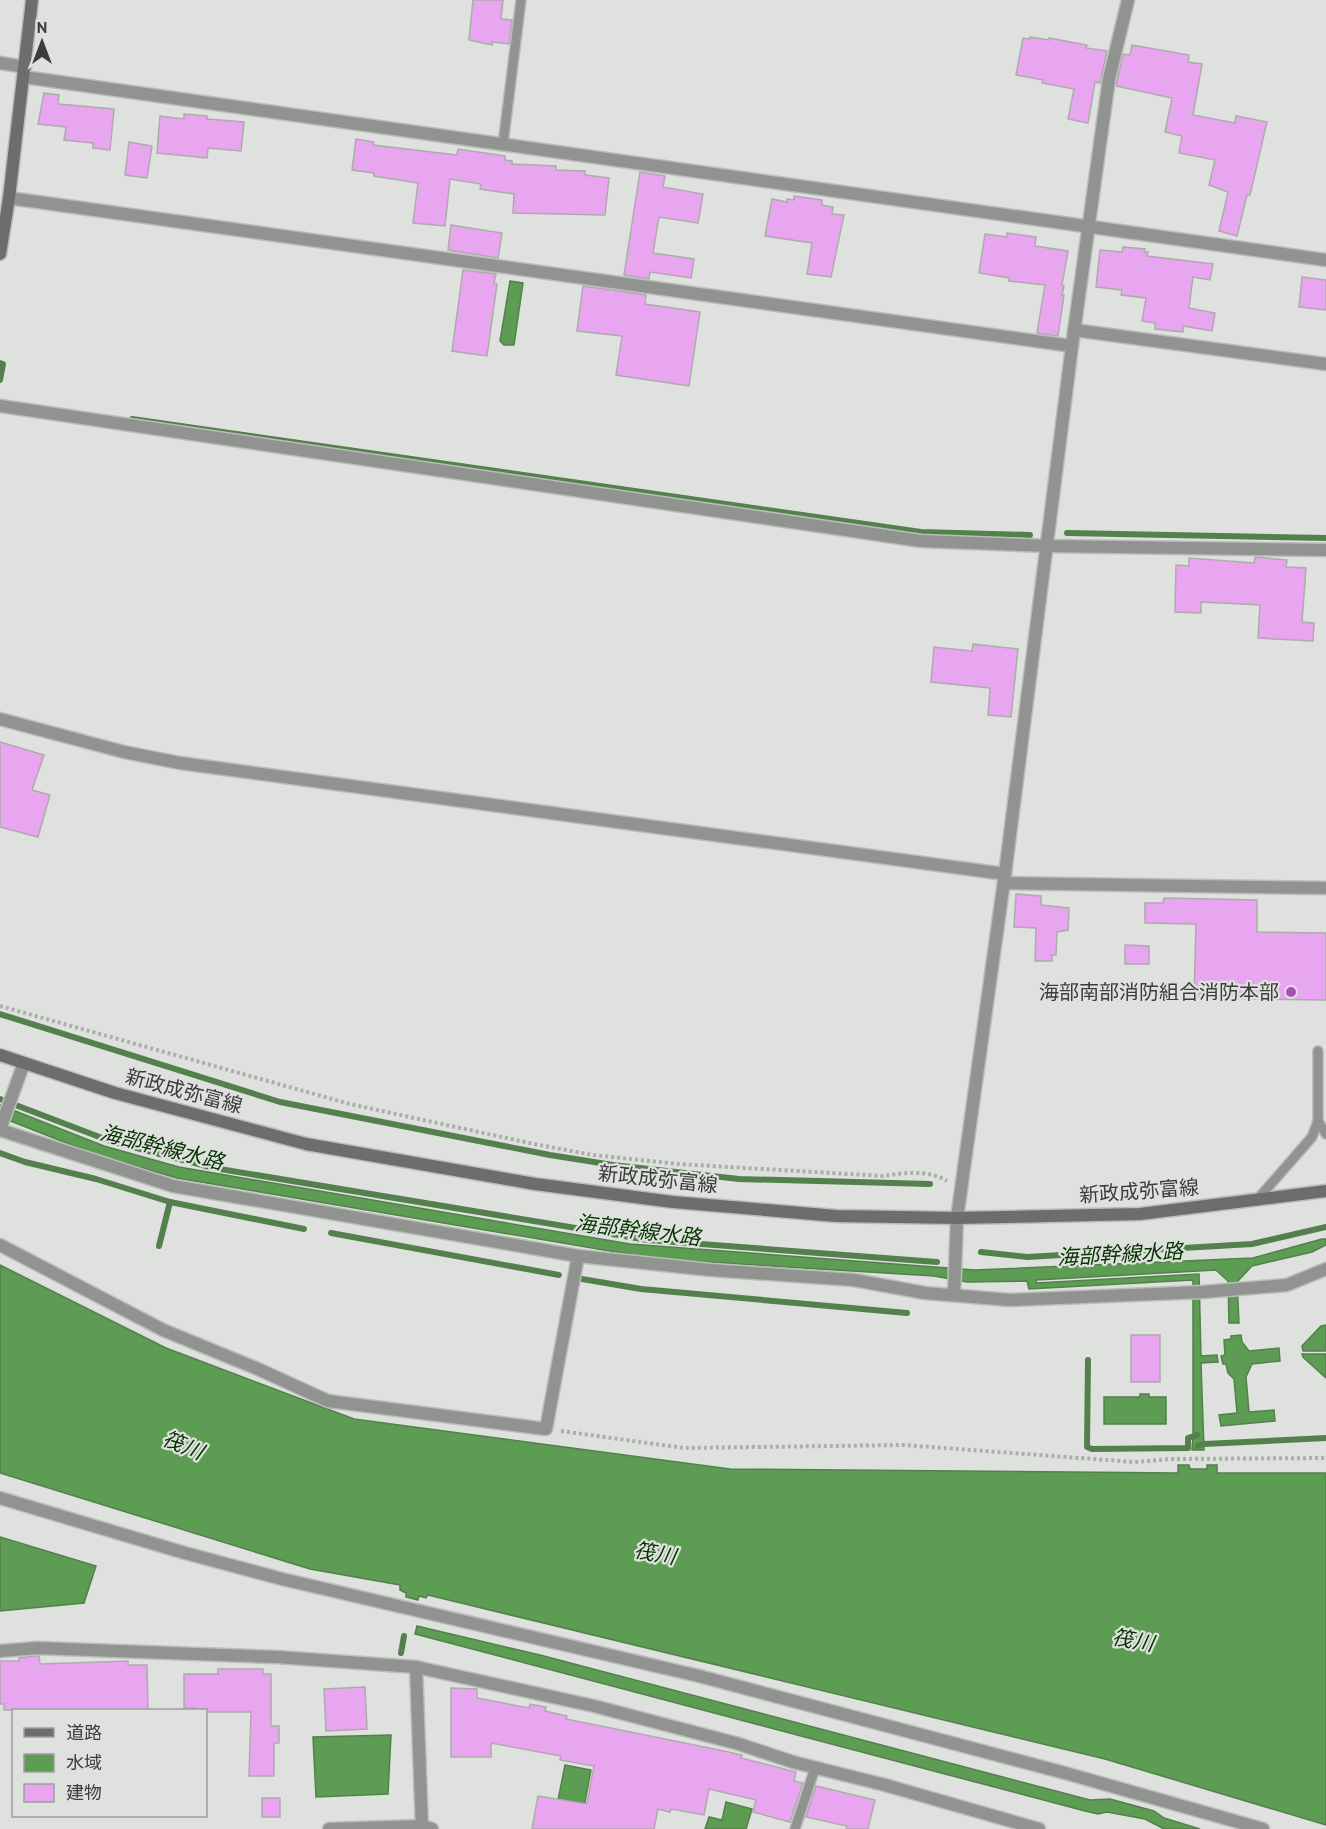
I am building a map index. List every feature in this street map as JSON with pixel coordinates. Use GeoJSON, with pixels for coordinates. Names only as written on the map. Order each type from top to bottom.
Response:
{"type":"FeatureCollection","features":[{"type":"Feature","properties":{"kind":"main road"},"geometry":{"type":"LineString","coordinates":[[0,254],[25,72],[32,0]]}},
{"type":"Feature","properties":{"kind":"main road","name":"新政成弥富線"},"geometry":{"type":"LineString","coordinates":[[0,1055],[115,1093],[306,1144],[535,1184],[673,1202],[836,1216],[957,1218],[1140,1214],[1326,1191]]}},
{"type":"Feature","properties":{"kind":"street"},"geometry":{"type":"LineString","coordinates":[[954,1290],[957,1218],[1005,878],[1074,330],[1109,79],[1128,0]]}},
{"type":"Feature","properties":{"kind":"street"},"geometry":{"type":"LineString","coordinates":[[0,63],[25,72],[503,144],[1326,260]]}},
{"type":"Feature","properties":{"kind":"street"},"geometry":{"type":"LineString","coordinates":[[9,198],[1072,346]]}},
{"type":"Feature","properties":{"kind":"street"},"geometry":{"type":"LineString","coordinates":[[1074,330],[1326,364]]}},
{"type":"Feature","properties":{"kind":"street"},"geometry":{"type":"LineString","coordinates":[[0,406],[921,541],[1047,546],[1326,550]]}},
{"type":"Feature","properties":{"kind":"street"},"geometry":{"type":"LineString","coordinates":[[0,719],[124,752],[180,763],[1005,878],[1326,888]]}},
{"type":"Feature","properties":{"kind":"street"},"geometry":{"type":"LineString","coordinates":[[24,1064],[1,1127],[173,1186],[578,1256],[711,1270],[854,1280],[925,1293],[954,1290],[1010,1300],[1197,1292],[1287,1285],[1326,1269]]}},
{"type":"Feature","properties":{"kind":"street"},"geometry":{"type":"LineString","coordinates":[[0,1245],[163,1330],[328,1401],[546,1429],[578,1256]]}},
{"type":"Feature","properties":{"kind":"street"},"geometry":{"type":"LineString","coordinates":[[0,1498],[282,1579],[699,1676],[1065,1773],[1263,1829]]}},
{"type":"Feature","properties":{"kind":"street"},"geometry":{"type":"LineString","coordinates":[[0,1651],[37,1648],[277,1657],[416,1667],[594,1706],[739,1744],[815,1768],[885,1785],[1039,1829]]}},
{"type":"Feature","properties":{"kind":"street"},"geometry":{"type":"LineString","coordinates":[[329,1829],[426,1828],[416,1667]]}},
{"type":"Feature","properties":{"kind":"lane"},"geometry":{"type":"LineString","coordinates":[[503,144],[521,0]]}},
{"type":"Feature","properties":{"kind":"lane"},"geometry":{"type":"LineString","coordinates":[[1256,1201],[1312,1137],[1318,1120],[1318,1052]]}},
{"type":"Feature","properties":{"kind":"lane"},"geometry":{"type":"LineString","coordinates":[[1318,1120],[1326,1134]]}},
{"type":"Feature","properties":{"kind":"lane"},"geometry":{"type":"LineString","coordinates":[[795,1829],[815,1768]]}},
{"type":"Feature","properties":{"kind":"path"},"geometry":{"type":"LineString","coordinates":[[0,1006],[350,1104],[534,1144],[593,1155],[678,1164],[883,1176],[926,1173],[940,1177],[961,1189]]}},
{"type":"Feature","properties":{"kind":"path"},"geometry":{"type":"LineString","coordinates":[[546,1429],[684,1448],[904,1445],[1134,1462],[1170,1459],[1326,1458]]}},
{"type":"Feature","properties":{"kind":"water"},"geometry":{"type":"Polygon","coordinates":[[[510,281],[523,283],[514,345],[504,345],[500,341],[510,281]]]}},
{"type":"Feature","properties":{"kind":"water"},"geometry":{"type":"Polygon","coordinates":[[[0,1105],[104,1146],[179,1167],[630,1244],[975,1270],[1253,1258],[1322,1239],[1326,1239],[1326,1245],[1312,1252],[1252,1266],[1237,1282],[1239,1323],[1229,1323],[1228,1281],[1216,1270],[1036,1280],[1036,1283],[1199,1274],[1201,1356],[1217,1355],[1218,1362],[1201,1363],[1204,1450],[1192,1450],[1193,1280],[1029,1289],[1027,1281],[967,1282],[934,1276],[657,1259],[177,1178],[97,1155],[0,1117],[0,1105]]]}},
{"type":"Feature","properties":{"kind":"water","name":"筏川"},"geometry":{"type":"Polygon","coordinates":[[[0,1265],[166,1348],[354,1419],[730,1469],[1178,1473],[1178,1465],[1189,1465],[1190,1469],[1207,1469],[1207,1465],[1217,1465],[1217,1473],[1326,1473],[1326,1825],[1105,1759],[428,1595],[426,1598],[419,1596],[418,1600],[406,1597],[406,1593],[400,1590],[400,1585],[310,1569],[0,1473],[0,1265]]]}},
{"type":"Feature","properties":{"kind":"water"},"geometry":{"type":"Polygon","coordinates":[[[1326,1325],[1326,1351],[1303,1351],[1302,1346],[1321,1326],[1326,1325]]]}},
{"type":"Feature","properties":{"kind":"water"},"geometry":{"type":"Polygon","coordinates":[[[1241,1335],[1242,1342],[1249,1351],[1279,1348],[1280,1361],[1252,1364],[1246,1377],[1249,1412],[1274,1410],[1275,1421],[1221,1426],[1219,1415],[1237,1413],[1234,1379],[1228,1373],[1221,1356],[1225,1355],[1224,1340],[1231,1339],[1231,1336],[1241,1335]]]}},
{"type":"Feature","properties":{"kind":"water"},"geometry":{"type":"Polygon","coordinates":[[[1302,1354],[1326,1354],[1326,1378],[1303,1357],[1302,1354]]]}},
{"type":"Feature","properties":{"kind":"water"},"geometry":{"type":"Polygon","coordinates":[[[1140,1394],[1149,1394],[1149,1397],[1166,1397],[1166,1424],[1104,1424],[1104,1397],[1140,1397],[1140,1394]]]}},
{"type":"Feature","properties":{"kind":"water"},"geometry":{"type":"Polygon","coordinates":[[[0,1537],[96,1566],[84,1603],[0,1611],[0,1537]]]}},
{"type":"Feature","properties":{"kind":"water"},"geometry":{"type":"Polygon","coordinates":[[[417,1626],[540,1655],[1090,1800],[1110,1799],[1154,1811],[1164,1818],[1200,1829],[1164,1829],[1145,1819],[1107,1812],[1098,1814],[1085,1811],[415,1634],[417,1626]]]}},
{"type":"Feature","properties":{"kind":"water"},"geometry":{"type":"Polygon","coordinates":[[[391,1735],[388,1794],[316,1797],[313,1737],[391,1735]]]}},
{"type":"Feature","properties":{"kind":"water"},"geometry":{"type":"Polygon","coordinates":[[[565,1765],[591,1770],[580,1829],[558,1800],[565,1765]]]}},
{"type":"Feature","properties":{"kind":"water"},"geometry":{"type":"Polygon","coordinates":[[[726,1802],[752,1809],[746,1829],[705,1829],[709,1817],[722,1820],[726,1802]]]}},
{"type":"Feature","properties":{"kind":"building"},"geometry":{"type":"Polygon","coordinates":[[[473,0],[503,0],[501,19],[512,20],[509,44],[492,42],[492,45],[469,40],[473,0]]]}},
{"type":"Feature","properties":{"kind":"building"},"geometry":{"type":"Polygon","coordinates":[[[1030,37],[1049,40],[1049,38],[1107,51],[1100,83],[1095,82],[1088,123],[1068,119],[1074,89],[1016,75],[1023,38],[1030,39],[1030,37]]]}},
{"type":"Feature","properties":{"kind":"building"},"geometry":{"type":"Polygon","coordinates":[[[1132,45],[1189,55],[1188,62],[1202,64],[1193,115],[1235,123],[1236,116],[1267,122],[1250,195],[1247,195],[1237,236],[1219,231],[1228,192],[1209,185],[1215,160],[1179,153],[1182,136],[1165,132],[1172,98],[1116,86],[1123,54],[1130,55],[1132,45]]]}},
{"type":"Feature","properties":{"kind":"building"},"geometry":{"type":"Polygon","coordinates":[[[44,93],[59,95],[58,104],[114,109],[110,150],[93,148],[93,143],[64,140],[66,127],[38,124],[44,93]]]}},
{"type":"Feature","properties":{"kind":"building"},"geometry":{"type":"Polygon","coordinates":[[[184,114],[207,116],[207,119],[244,122],[241,151],[208,148],[207,158],[157,153],[160,116],[184,119],[184,114]]]}},
{"type":"Feature","properties":{"kind":"building"},"geometry":{"type":"Polygon","coordinates":[[[356,139],[374,142],[373,145],[457,155],[458,149],[505,156],[505,160],[512,161],[512,164],[556,166],[556,170],[585,171],[585,175],[609,178],[605,215],[513,213],[514,194],[480,189],[481,184],[450,179],[445,226],[413,223],[418,183],[352,170],[356,139]]]}},
{"type":"Feature","properties":{"kind":"building"},"geometry":{"type":"Polygon","coordinates":[[[129,142],[152,146],[147,178],[125,175],[129,142]]]}},
{"type":"Feature","properties":{"kind":"building"},"geometry":{"type":"Polygon","coordinates":[[[640,172],[665,176],[663,187],[703,194],[698,223],[659,217],[653,253],[694,259],[691,278],[650,272],[649,279],[624,275],[640,172]]]}},
{"type":"Feature","properties":{"kind":"building"},"geometry":{"type":"Polygon","coordinates":[[[794,196],[822,200],[822,205],[833,207],[832,214],[844,215],[831,277],[807,274],[812,243],[765,236],[772,199],[787,202],[787,199],[794,200],[794,196]]]}},
{"type":"Feature","properties":{"kind":"building"},"geometry":{"type":"Polygon","coordinates":[[[451,225],[502,233],[498,258],[448,250],[451,225]]]}},
{"type":"Feature","properties":{"kind":"building"},"geometry":{"type":"Polygon","coordinates":[[[1007,233],[1036,237],[1035,246],[1068,251],[1062,285],[1064,286],[1062,295],[1064,295],[1058,336],[1037,333],[1045,285],[1009,281],[1009,278],[979,273],[985,234],[1007,237],[1007,233]]]}},
{"type":"Feature","properties":{"kind":"building"},"geometry":{"type":"Polygon","coordinates":[[[1123,247],[1145,249],[1144,252],[1148,252],[1147,256],[1213,264],[1210,280],[1193,277],[1189,308],[1215,313],[1212,331],[1183,326],[1183,332],[1155,329],[1155,323],[1142,321],[1146,298],[1121,295],[1122,290],[1096,287],[1100,250],[1122,252],[1123,247]]]}},
{"type":"Feature","properties":{"kind":"building"},"geometry":{"type":"Polygon","coordinates":[[[463,270],[496,274],[494,283],[497,284],[487,356],[452,351],[463,270]]]}},
{"type":"Feature","properties":{"kind":"building"},"geometry":{"type":"Polygon","coordinates":[[[1302,277],[1326,280],[1326,310],[1299,307],[1302,277]]]}},
{"type":"Feature","properties":{"kind":"building"},"geometry":{"type":"Polygon","coordinates":[[[583,286],[646,295],[645,304],[700,312],[689,386],[616,375],[622,336],[577,331],[583,286]]]}},
{"type":"Feature","properties":{"kind":"building"},"geometry":{"type":"Polygon","coordinates":[[[1255,557],[1287,560],[1286,567],[1306,568],[1302,622],[1314,623],[1313,641],[1258,638],[1260,605],[1201,602],[1201,613],[1175,612],[1176,565],[1189,566],[1189,558],[1254,563],[1255,557]]]}},
{"type":"Feature","properties":{"kind":"building"},"geometry":{"type":"Polygon","coordinates":[[[973,644],[1018,649],[1011,717],[988,715],[990,688],[931,682],[934,647],[972,651],[973,644]]]}},
{"type":"Feature","properties":{"kind":"building"},"geometry":{"type":"Polygon","coordinates":[[[0,742],[44,755],[32,790],[50,795],[38,837],[0,827],[0,742]]]}},
{"type":"Feature","properties":{"kind":"building"},"geometry":{"type":"Polygon","coordinates":[[[1016,894],[1041,896],[1041,905],[1069,908],[1068,930],[1057,932],[1056,955],[1052,955],[1052,961],[1035,961],[1036,928],[1014,927],[1016,894]]]}},
{"type":"Feature","properties":{"kind":"building"},"geometry":{"type":"Polygon","coordinates":[[[1164,898],[1257,900],[1257,932],[1326,933],[1326,1000],[1194,998],[1196,924],[1145,923],[1145,903],[1163,903],[1164,898]]]}},
{"type":"Feature","properties":{"kind":"building"},"geometry":{"type":"Polygon","coordinates":[[[1125,945],[1149,946],[1149,964],[1125,964],[1125,945]]]}},
{"type":"Feature","properties":{"kind":"building"},"geometry":{"type":"Polygon","coordinates":[[[1131,1335],[1160,1335],[1160,1382],[1131,1382],[1131,1335]]]}},
{"type":"Feature","properties":{"kind":"building"},"geometry":{"type":"Polygon","coordinates":[[[39,1656],[40,1664],[128,1661],[128,1665],[147,1665],[148,1709],[4,1710],[4,1704],[0,1704],[0,1661],[19,1661],[19,1658],[39,1656]]]}},
{"type":"Feature","properties":{"kind":"building"},"geometry":{"type":"Polygon","coordinates":[[[218,1669],[263,1669],[263,1674],[271,1674],[271,1726],[279,1726],[279,1743],[274,1743],[274,1776],[249,1776],[251,1712],[207,1712],[207,1709],[184,1708],[184,1674],[218,1674],[218,1669]]]}},
{"type":"Feature","properties":{"kind":"building"},"geometry":{"type":"Polygon","coordinates":[[[365,1687],[367,1729],[326,1731],[324,1689],[365,1687]]]}},
{"type":"Feature","properties":{"kind":"building"},"geometry":{"type":"Polygon","coordinates":[[[451,1688],[477,1689],[477,1698],[529,1708],[530,1704],[546,1707],[545,1711],[567,1716],[566,1719],[742,1755],[741,1758],[796,1772],[794,1781],[803,1783],[790,1822],[753,1812],[756,1800],[709,1789],[704,1815],[658,1809],[654,1829],[532,1829],[538,1796],[587,1804],[594,1766],[560,1760],[561,1756],[491,1743],[491,1757],[451,1757],[451,1688]]]}},
{"type":"Feature","properties":{"kind":"building"},"geometry":{"type":"Polygon","coordinates":[[[816,1786],[875,1800],[868,1829],[846,1829],[847,1826],[806,1817],[816,1786]]]}},
{"type":"Feature","properties":{"kind":"building"},"geometry":{"type":"Polygon","coordinates":[[[262,1798],[280,1798],[280,1817],[262,1817],[262,1798]]]}},
{"type":"Feature","properties":{"kind":"waterway"},"geometry":{"type":"LineString","coordinates":[[0,363],[3,364],[0,380]]}},
{"type":"Feature","properties":{"kind":"waterway"},"geometry":{"type":"LineString","coordinates":[[132,419],[921,532],[1030,535]]}},
{"type":"Feature","properties":{"kind":"waterway"},"geometry":{"type":"LineString","coordinates":[[1067,533],[1326,538]]}},
{"type":"Feature","properties":{"kind":"waterway"},"geometry":{"type":"LineString","coordinates":[[0,1014],[280,1102],[550,1155],[613,1165],[739,1179],[930,1184]]}},
{"type":"Feature","properties":{"kind":"waterway","name":"海部幹線水路"},"geometry":{"type":"LineString","coordinates":[[0,1099],[110,1141],[214,1168],[648,1240],[937,1262]]}},
{"type":"Feature","properties":{"kind":"waterway"},"geometry":{"type":"LineString","coordinates":[[0,1153],[170,1202],[304,1229]]}},
{"type":"Feature","properties":{"kind":"waterway"},"geometry":{"type":"LineString","coordinates":[[159,1246],[170,1202]]}},
{"type":"Feature","properties":{"kind":"waterway","name":"海部幹線水路"},"geometry":{"type":"LineString","coordinates":[[981,1252],[1027,1257],[1252,1244],[1326,1227]]}},
{"type":"Feature","properties":{"kind":"waterway"},"geometry":{"type":"LineString","coordinates":[[331,1233],[559,1275]]}},
{"type":"Feature","properties":{"kind":"waterway"},"geometry":{"type":"LineString","coordinates":[[582,1279],[641,1289],[907,1313]]}},
{"type":"Feature","properties":{"kind":"waterway"},"geometry":{"type":"LineString","coordinates":[[1088,1360],[1087,1447],[1092,1449],[1188,1448],[1188,1438],[1197,1435]]}},
{"type":"Feature","properties":{"kind":"waterway"},"geometry":{"type":"LineString","coordinates":[[1198,1446],[1326,1438]]}},
{"type":"Feature","properties":{"kind":"waterway"},"geometry":{"type":"LineString","coordinates":[[401,1653],[404,1636]]}},
{"type":"Feature","properties":{"kind":"place","name":"海部南部消防組合消防本部"},"geometry":{"type":"Point","coordinates":[1291,992]}}]}
